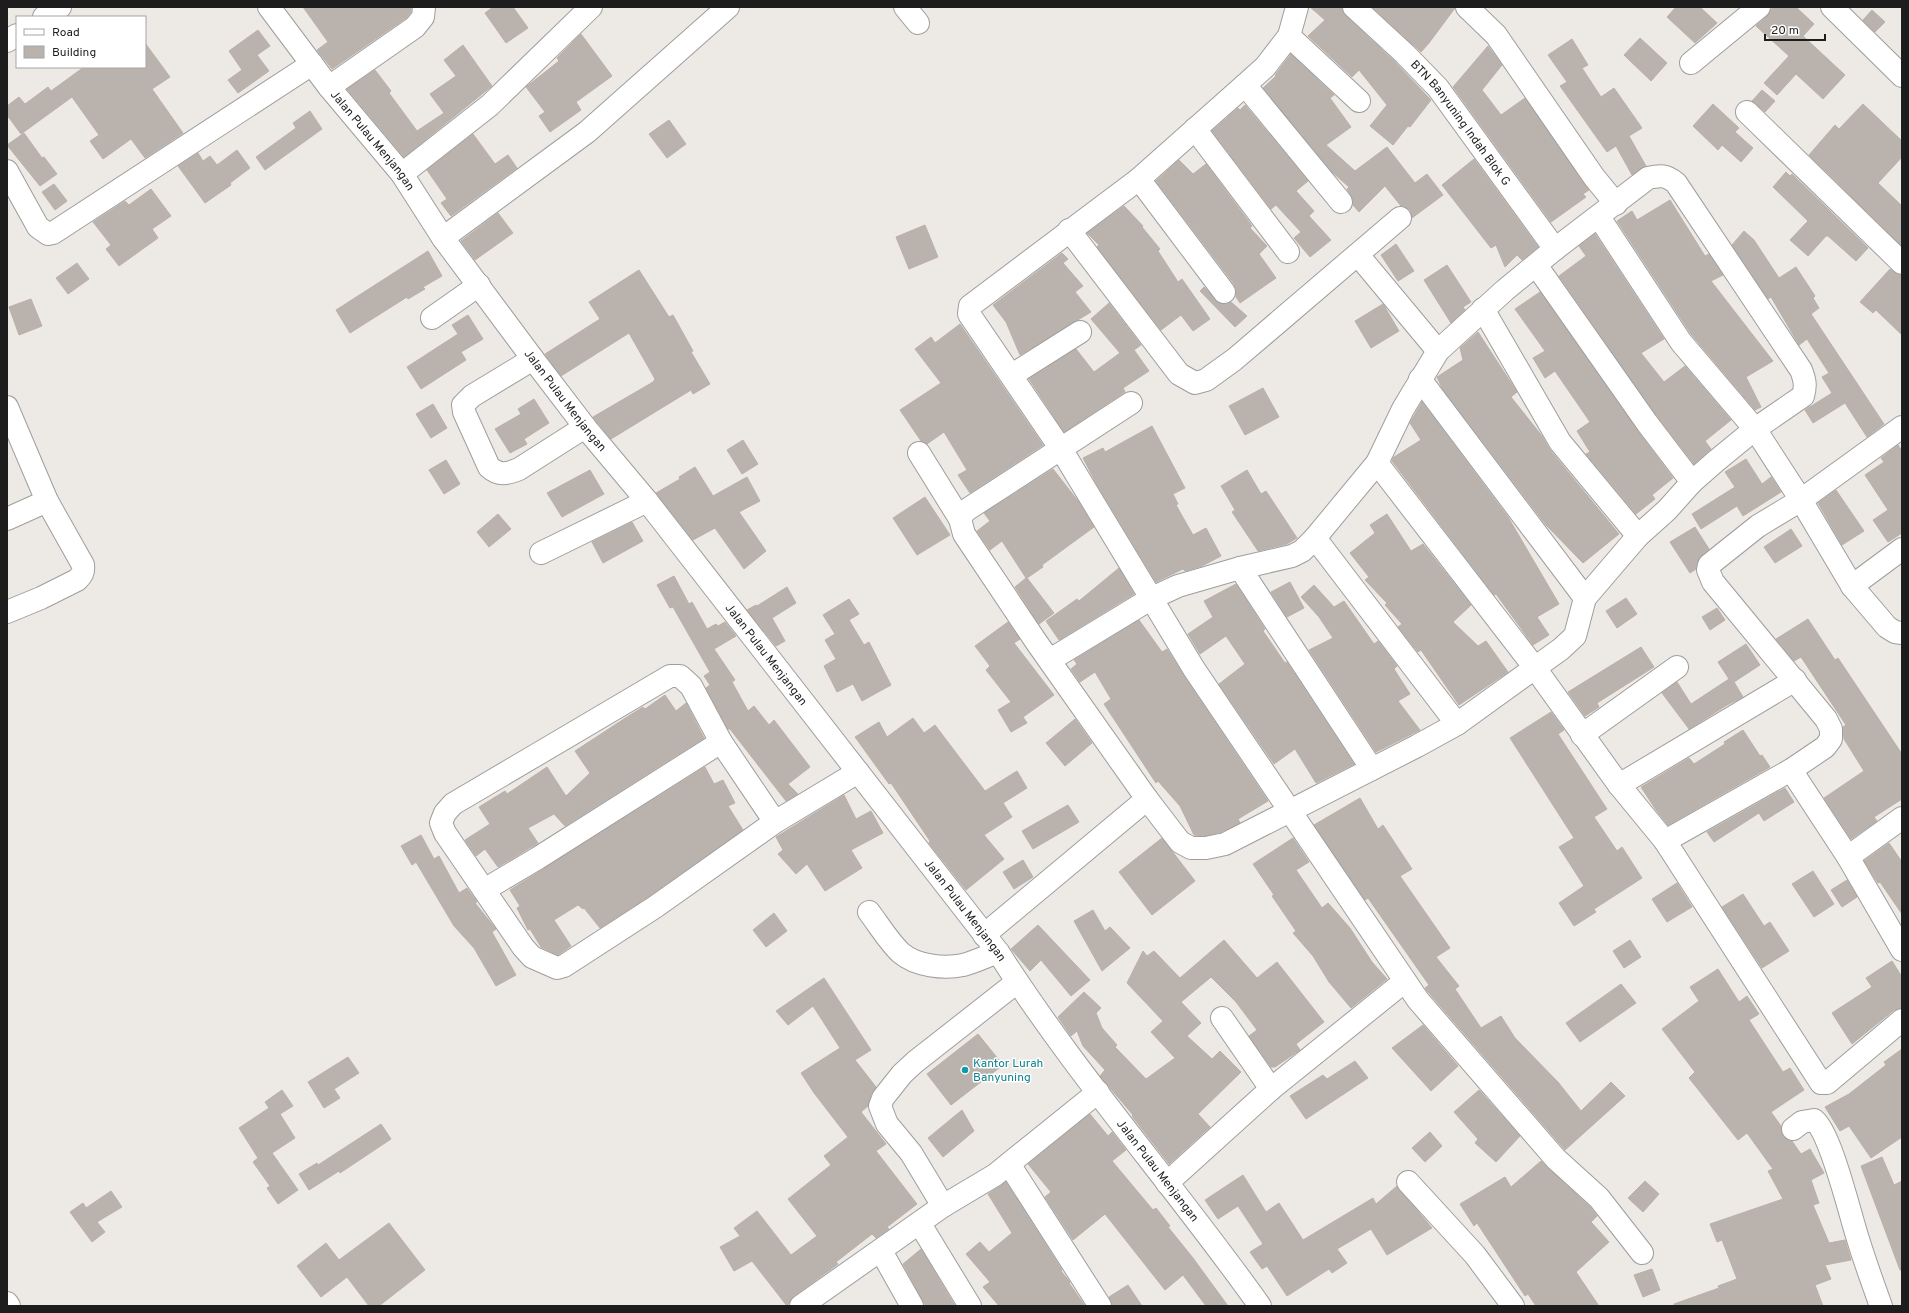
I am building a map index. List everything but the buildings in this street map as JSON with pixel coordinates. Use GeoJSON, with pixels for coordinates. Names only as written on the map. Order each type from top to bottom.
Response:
{"type":"FeatureCollection","features":[{"type":"Feature","properties":{"kind":"street"},"geometry":{"type":"LineString","coordinates":[[32,7],[38,16]]}},
{"type":"Feature","properties":{"kind":"street"},"geometry":{"type":"LineString","coordinates":[[46,16],[60,7]]}},
{"type":"Feature","properties":{"kind":"street","name":"Jalan Pulau Menjangan"},"geometry":{"type":"LineString","coordinates":[[269,7],[329,87],[402,174],[443,238],[532,359],[585,427],[647,501],[998,952],[1017,982],[1098,1092],[1260,1306]]}},
{"type":"Feature","properties":{"kind":"street"},"geometry":{"type":"LineString","coordinates":[[329,87],[415,27],[423,17],[424,7]]}},
{"type":"Feature","properties":{"kind":"street"},"geometry":{"type":"LineString","coordinates":[[402,174],[490,106],[592,7]]}},
{"type":"Feature","properties":{"kind":"street"},"geometry":{"type":"LineString","coordinates":[[443,238],[587,132],[728,7]]}},
{"type":"Feature","properties":{"kind":"street"},"geometry":{"type":"LineString","coordinates":[[1297,7],[1289,36],[1265,67],[1139,178],[970,306],[969,310],[972,320],[1012,375],[1061,449],[1194,669],[1418,1000],[1565,1169],[1599,1198],[1642,1253]]}},
{"type":"Feature","properties":{"kind":"street","name":"BTN Banyuning Indah Blok G"},"geometry":{"type":"LineString","coordinates":[[1354,7],[1405,54],[1438,88],[1555,249]]}},
{"type":"Feature","properties":{"kind":"street"},"geometry":{"type":"LineString","coordinates":[[1467,7],[1496,35],[1594,177],[1616,204]]}},
{"type":"Feature","properties":{"kind":"street"},"geometry":{"type":"LineString","coordinates":[[1691,63],[1759,7]]}},
{"type":"Feature","properties":{"kind":"street"},"geometry":{"type":"LineString","coordinates":[[1832,7],[1902,76]]}},
{"type":"Feature","properties":{"kind":"street"},"geometry":{"type":"LineString","coordinates":[[7,41],[16,36]]}},
{"type":"Feature","properties":{"kind":"street"},"geometry":{"type":"LineString","coordinates":[[1289,36],[1359,101]]}},
{"type":"Feature","properties":{"kind":"street"},"geometry":{"type":"LineString","coordinates":[[7,171],[38,227],[48,234],[53,233],[312,64]]}},
{"type":"Feature","properties":{"kind":"street"},"geometry":{"type":"LineString","coordinates":[[1245,85],[1341,202]]}},
{"type":"Feature","properties":{"kind":"street"},"geometry":{"type":"LineString","coordinates":[[1747,112],[1902,263]]}},
{"type":"Feature","properties":{"kind":"street"},"geometry":{"type":"LineString","coordinates":[[1195,129],[1288,252]]}},
{"type":"Feature","properties":{"kind":"street"},"geometry":{"type":"LineString","coordinates":[[919,453],[960,519],[964,534],[1050,660],[1147,799],[1180,842],[1191,848],[1206,848],[1225,844],[1457,724],[1561,649],[1575,636],[1585,598],[1638,536],[1667,510],[1692,482],[1755,429],[1803,396],[1805,379],[1801,370],[1676,183],[1668,176],[1658,175],[1648,178],[1599,217],[1555,249],[1483,309],[1438,351],[1420,379],[1377,463],[1315,538],[1302,551],[1292,556],[1240,568],[1178,586],[1152,598],[1050,660]]}},
{"type":"Feature","properties":{"kind":"street"},"geometry":{"type":"LineString","coordinates":[[1139,178],[1224,292]]}},
{"type":"Feature","properties":{"kind":"street"},"geometry":{"type":"LineString","coordinates":[[1599,217],[1681,342],[1755,429],[1801,500],[1852,586],[1887,627],[1895,632],[1902,633]]}},
{"type":"Feature","properties":{"kind":"street"},"geometry":{"type":"LineString","coordinates":[[1069,230],[1179,374],[1195,383],[1206,380],[1235,359],[1400,218]]}},
{"type":"Feature","properties":{"kind":"street"},"geometry":{"type":"LineString","coordinates":[[1358,255],[1438,351]]}},
{"type":"Feature","properties":{"kind":"street"},"geometry":{"type":"LineString","coordinates":[[1536,265],[1647,423],[1692,482]]}},
{"type":"Feature","properties":{"kind":"street"},"geometry":{"type":"LineString","coordinates":[[432,318],[479,285]]}},
{"type":"Feature","properties":{"kind":"street"},"geometry":{"type":"LineString","coordinates":[[1483,309],[1560,442],[1638,536]]}},
{"type":"Feature","properties":{"kind":"street"},"geometry":{"type":"LineString","coordinates":[[1012,375],[1080,332]]}},
{"type":"Feature","properties":{"kind":"street"},"geometry":{"type":"LineString","coordinates":[[532,359],[472,396],[463,405],[464,412],[489,467],[502,474],[519,469],[585,427]]}},
{"type":"Feature","properties":{"kind":"street"},"geometry":{"type":"LineString","coordinates":[[1420,379],[1585,598]]}},
{"type":"Feature","properties":{"kind":"street"},"geometry":{"type":"LineString","coordinates":[[960,519],[965,511],[1131,403]]}},
{"type":"Feature","properties":{"kind":"street"},"geometry":{"type":"LineString","coordinates":[[7,407],[47,501],[83,565],[82,576],[77,580],[41,598],[7,612]]}},
{"type":"Feature","properties":{"kind":"street"},"geometry":{"type":"LineString","coordinates":[[1665,841],[1791,770],[1825,747],[1830,739],[1831,729],[1826,720],[1795,680],[1713,582],[1708,570],[1709,565],[1758,526],[1801,500],[1902,427]]}},
{"type":"Feature","properties":{"kind":"street"},"geometry":{"type":"LineString","coordinates":[[1377,463],[1534,668],[1619,785],[1665,841],[1821,1083],[1827,1083],[1902,1020]]}},
{"type":"Feature","properties":{"kind":"street"},"geometry":{"type":"LineString","coordinates":[[7,519],[47,501]]}},
{"type":"Feature","properties":{"kind":"street"},"geometry":{"type":"LineString","coordinates":[[541,553],[647,501]]}},
{"type":"Feature","properties":{"kind":"street"},"geometry":{"type":"LineString","coordinates":[[1315,538],[1457,724]]}},
{"type":"Feature","properties":{"kind":"street"},"geometry":{"type":"LineString","coordinates":[[1852,586],[1902,549]]}},
{"type":"Feature","properties":{"kind":"street"},"geometry":{"type":"LineString","coordinates":[[1240,568],[1372,769]]}},
{"type":"Feature","properties":{"kind":"street"},"geometry":{"type":"LineString","coordinates":[[1582,735],[1677,667]]}},
{"type":"Feature","properties":{"kind":"street"},"geometry":{"type":"LineString","coordinates":[[775,822],[721,742],[691,686],[680,676],[670,676],[453,804],[445,813],[441,823],[446,833],[523,947],[532,957],[557,968],[564,966],[655,907],[775,822],[858,772]]}},
{"type":"Feature","properties":{"kind":"street"},"geometry":{"type":"LineString","coordinates":[[1619,785],[1795,680]]}},
{"type":"Feature","properties":{"kind":"street"},"geometry":{"type":"LineString","coordinates":[[484,890],[538,858],[721,742]]}},
{"type":"Feature","properties":{"kind":"street"},"geometry":{"type":"LineString","coordinates":[[1791,770],[1848,857],[1902,950]]}},
{"type":"Feature","properties":{"kind":"street"},"geometry":{"type":"LineString","coordinates":[[984,935],[1147,799]]}},
{"type":"Feature","properties":{"kind":"street"},"geometry":{"type":"LineString","coordinates":[[1848,857],[1902,818]]}},
{"type":"Feature","properties":{"kind":"street"},"geometry":{"type":"LineString","coordinates":[[869,912],[900,952],[910,960],[930,966],[946,967],[963,965],[998,952]]}},
{"type":"Feature","properties":{"kind":"street"},"geometry":{"type":"LineString","coordinates":[[1167,1183],[1271,1089],[1405,981]]}},
{"type":"Feature","properties":{"kind":"street"},"geometry":{"type":"LineString","coordinates":[[943,1206],[911,1153],[887,1124],[880,1106],[883,1098],[902,1074],[915,1062],[1017,982]]}},
{"type":"Feature","properties":{"kind":"street"},"geometry":{"type":"LineString","coordinates":[[1222,1018],[1271,1089]]}},
{"type":"Feature","properties":{"kind":"street"},"geometry":{"type":"LineString","coordinates":[[802,1306],[920,1224],[943,1206],[994,1175],[1098,1092]]}},
{"type":"Feature","properties":{"kind":"street"},"geometry":{"type":"LineString","coordinates":[[1793,1129],[1802,1122],[1814,1120],[1820,1125],[1836,1167],[1858,1241],[1881,1306]]}},
{"type":"Feature","properties":{"kind":"street"},"geometry":{"type":"LineString","coordinates":[[1009,1164],[1100,1306]]}},
{"type":"Feature","properties":{"kind":"street"},"geometry":{"type":"LineString","coordinates":[[1408,1182],[1475,1255],[1513,1306]]}},
{"type":"Feature","properties":{"kind":"street"},"geometry":{"type":"LineString","coordinates":[[920,1224],[970,1306]]}},
{"type":"Feature","properties":{"kind":"street"},"geometry":{"type":"LineString","coordinates":[[881,1251],[912,1306]]}},
{"type":"Feature","properties":{"kind":"place","name":"Kantor Lurah Banyuning"},"geometry":{"type":"Point","coordinates":[965,1070]}}]}
